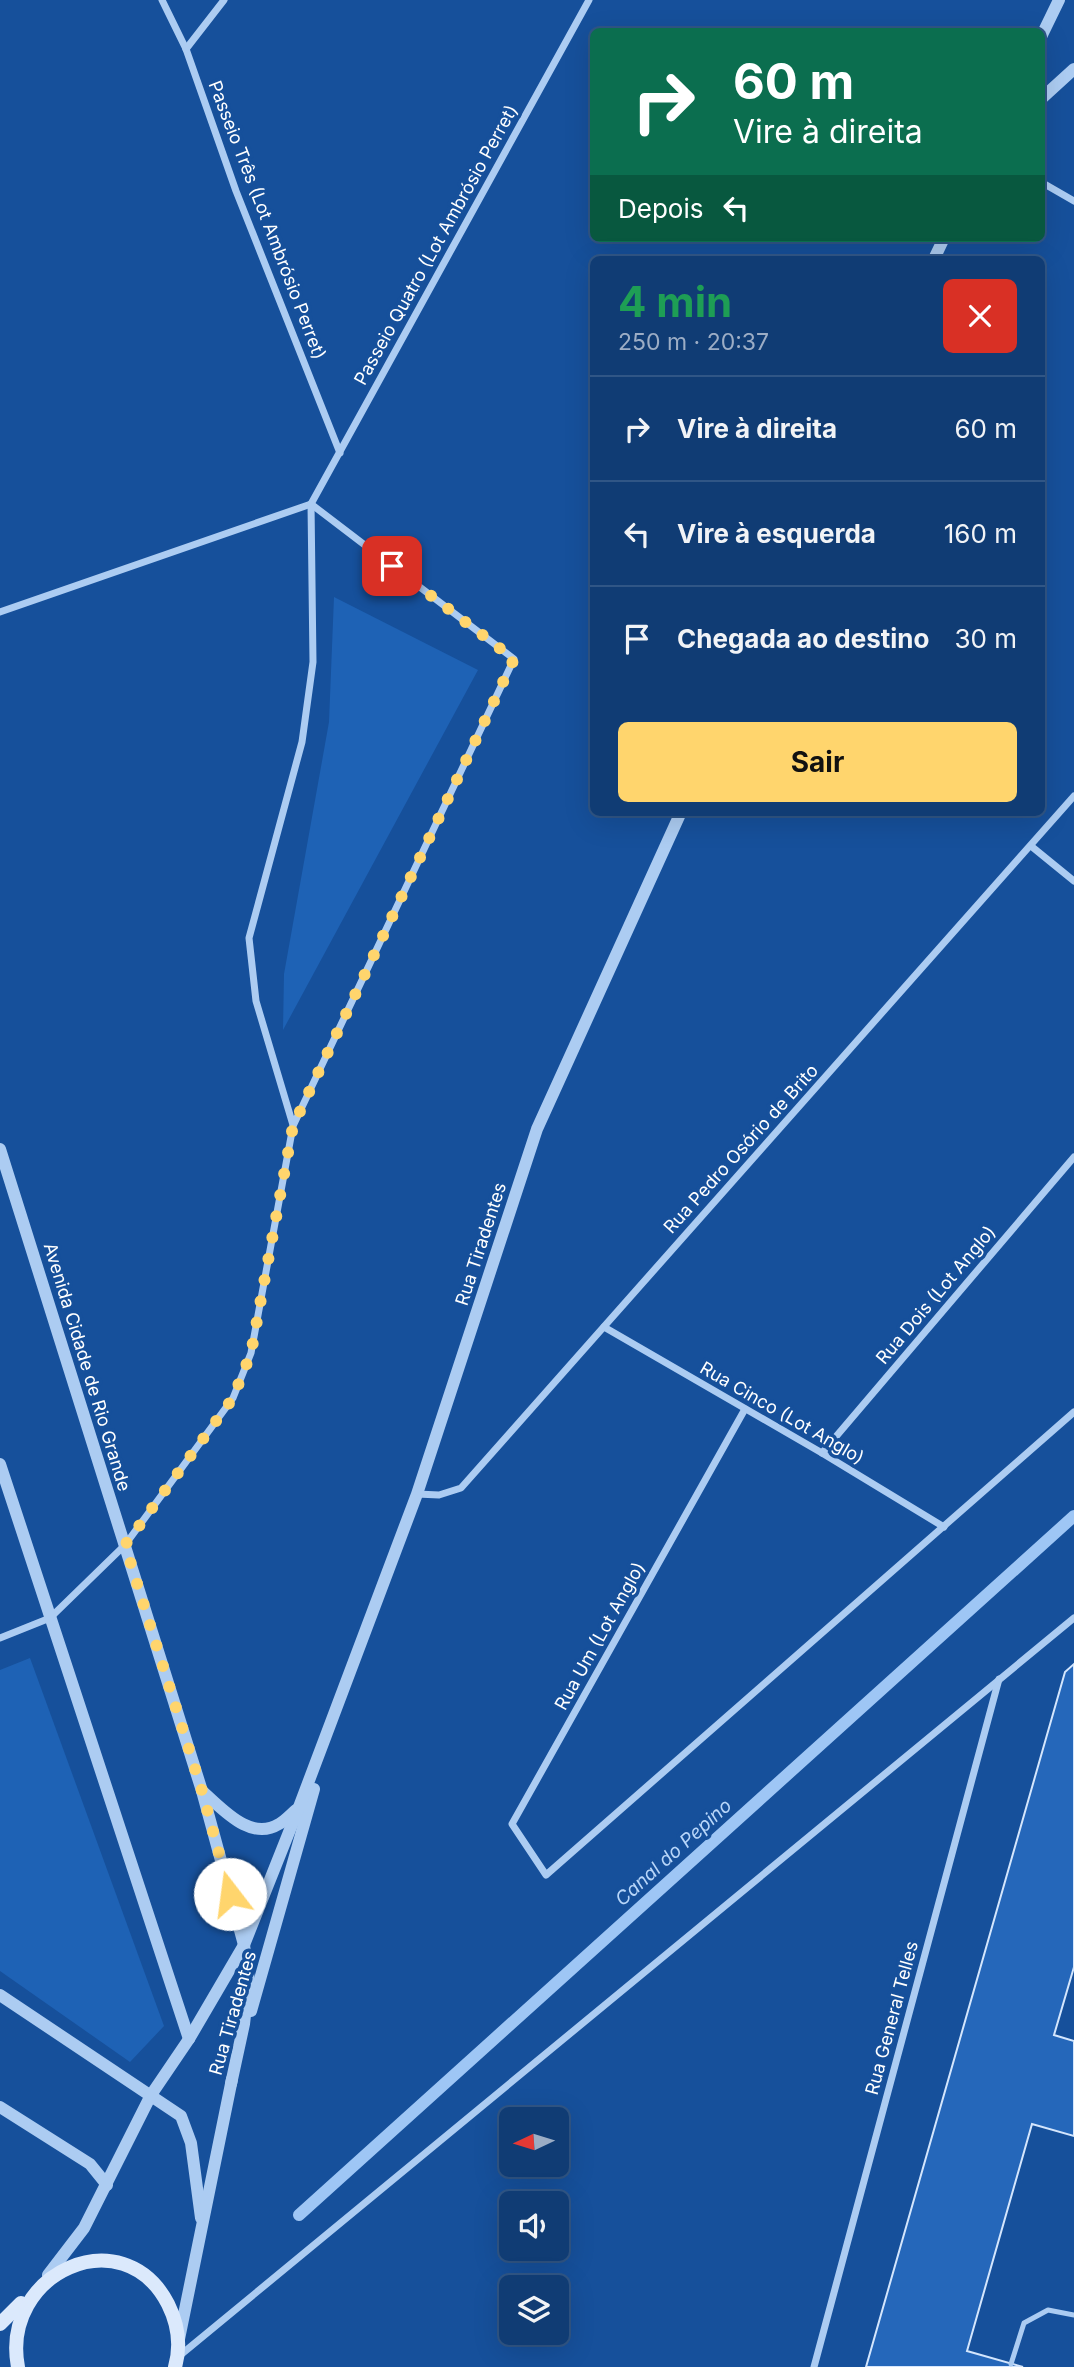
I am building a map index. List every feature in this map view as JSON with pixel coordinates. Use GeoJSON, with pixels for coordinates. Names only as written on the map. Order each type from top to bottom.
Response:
{"type":"FeatureCollection","features":[{"type":"Feature","properties":{"kind":"main road"},"geometry":{"type":"LineString","coordinates":[[0,2324],[48,2275],[71,2264],[96,2260],[122,2264],[144,2275],[162,2293],[174,2316],[178,2341],[176,2362]]}},
{"type":"Feature","properties":{"kind":"main road"},"geometry":{"type":"LineString","coordinates":[[18,2367],[14,2334],[19,2312],[31,2292]]}},
{"type":"Feature","properties":{"kind":"street","name":"Passeio Três (Lot Ambrósio Perret)"},"geometry":{"type":"LineString","coordinates":[[162,0],[186,49],[236,191],[340,453]]}},
{"type":"Feature","properties":{"kind":"street"},"geometry":{"type":"LineString","coordinates":[[186,49],[225,0]]}},
{"type":"Feature","properties":{"kind":"street","name":"Passeio Quatro (Lot Ambrósio Perret)"},"geometry":{"type":"LineString","coordinates":[[311,504],[589,0]]}},
{"type":"Feature","properties":{"kind":"street"},"geometry":{"type":"LineString","coordinates":[[1045,29],[1059,0]]}},
{"type":"Feature","properties":{"kind":"street"},"geometry":{"type":"LineString","coordinates":[[1045,95],[1074,69]]}},
{"type":"Feature","properties":{"kind":"street"},"geometry":{"type":"LineString","coordinates":[[1045,184],[1074,201]]}},
{"type":"Feature","properties":{"kind":"street"},"geometry":{"type":"LineString","coordinates":[[0,612],[311,504]]}},
{"type":"Feature","properties":{"kind":"street"},"geometry":{"type":"LineString","coordinates":[[0,1638],[50,1618],[125,1545],[233,1398],[251,1353],[293,1126],[514,659],[311,504]]}},
{"type":"Feature","properties":{"kind":"street"},"geometry":{"type":"LineString","coordinates":[[293,1126],[256,1001],[249,938],[304,729],[313,662],[311,504]]}},
{"type":"Feature","properties":{"kind":"street","name":"Rua Pedro Osório de Brito"},"geometry":{"type":"LineString","coordinates":[[417,1494],[439,1495],[461,1488],[1074,796]]}},
{"type":"Feature","properties":{"kind":"street","name":"Rua Tiradentes"},"geometry":{"type":"LineString","coordinates":[[48,2275],[84,2228],[151,2095],[189,2039],[244,1945],[417,1494],[537,1129],[679,816]]}},
{"type":"Feature","properties":{"kind":"street"},"geometry":{"type":"LineString","coordinates":[[1031,846],[1074,881]]}},
{"type":"Feature","properties":{"kind":"street","name":"Avenida Cidade de Rio Grande"},"geometry":{"type":"LineString","coordinates":[[0,1149],[202,1791],[244,1945],[249,1980],[244,2024],[231,2084]]}},
{"type":"Feature","properties":{"kind":"street","name":"Rua Dois (Lot Anglo)"},"geometry":{"type":"LineString","coordinates":[[822,1453],[1074,1157]]}},
{"type":"Feature","properties":{"kind":"street","name":"Rua Cinco (Lot Anglo)"},"geometry":{"type":"LineString","coordinates":[[604,1327],[944,1527]]}},
{"type":"Feature","properties":{"kind":"street","name":"Rua Um (Lot Anglo)"},"geometry":{"type":"LineString","coordinates":[[745,1409],[512,1825],[546,1875],[944,1527]]}},
{"type":"Feature","properties":{"kind":"street"},"geometry":{"type":"LineString","coordinates":[[944,1527],[1074,1412]]}},
{"type":"Feature","properties":{"kind":"street"},"geometry":{"type":"LineString","coordinates":[[0,1464],[189,2039]]}},
{"type":"Feature","properties":{"kind":"street"},"geometry":{"type":"LineString","coordinates":[[176,2362],[1074,1618]]}},
{"type":"Feature","properties":{"kind":"street","name":"Rua General Telles"},"geometry":{"type":"LineString","coordinates":[[814,2367],[999,1678]]}},
{"type":"Feature","properties":{"kind":"street","name":"Rua Tiradentes"},"geometry":{"type":"LineString","coordinates":[[178,2341],[231,2084],[340,1698]]}},
{"type":"Feature","properties":{"kind":"street"},"geometry":{"type":"LineString","coordinates":[[202,1791],[237,1821],[263,1829],[278,1825],[299,1807]]}},
{"type":"Feature","properties":{"kind":"street"},"geometry":{"type":"LineString","coordinates":[[0,1995],[181,2116],[191,2143],[202,2229]]}},
{"type":"Feature","properties":{"kind":"street"},"geometry":{"type":"LineString","coordinates":[[0,2107],[90,2164],[107,2185]]}},
{"type":"Feature","properties":{"kind":"lane"},"geometry":{"type":"LineString","coordinates":[[1011,2364],[1024,2323],[1048,2310],[1074,2315]]}},
{"type":"Feature","properties":{"kind":"shaded area"},"geometry":{"type":"Polygon","coordinates":[[[334,597],[478,670],[283,1030],[284,974],[329,722],[334,597]]]}},
{"type":"Feature","properties":{"kind":"shaded area"},"geometry":{"type":"Polygon","coordinates":[[[30,1658],[164,2026],[130,2062],[0,1971],[0,1670],[30,1658]]]}},
{"type":"Feature","properties":{"kind":"building"},"geometry":{"type":"Polygon","coordinates":[[[1074,1664],[1074,1967],[1054,2035],[1074,2041],[1074,2136],[1032,2124],[967,2351],[1023,2367],[866,2367],[1065,1672],[1074,1664]]]}},
{"type":"Feature","properties":{"kind":"waterway","name":"Canal do Pepino"},"geometry":{"type":"LineString","coordinates":[[299,2215],[1074,1516]]}},
{"type":"Feature","properties":{"kind":"route"},"geometry":{"type":"LineString","coordinates":[[230,1894],[202,1791],[125,1545],[233,1398],[251,1353],[293,1126],[514,659],[392,566]]}}]}
